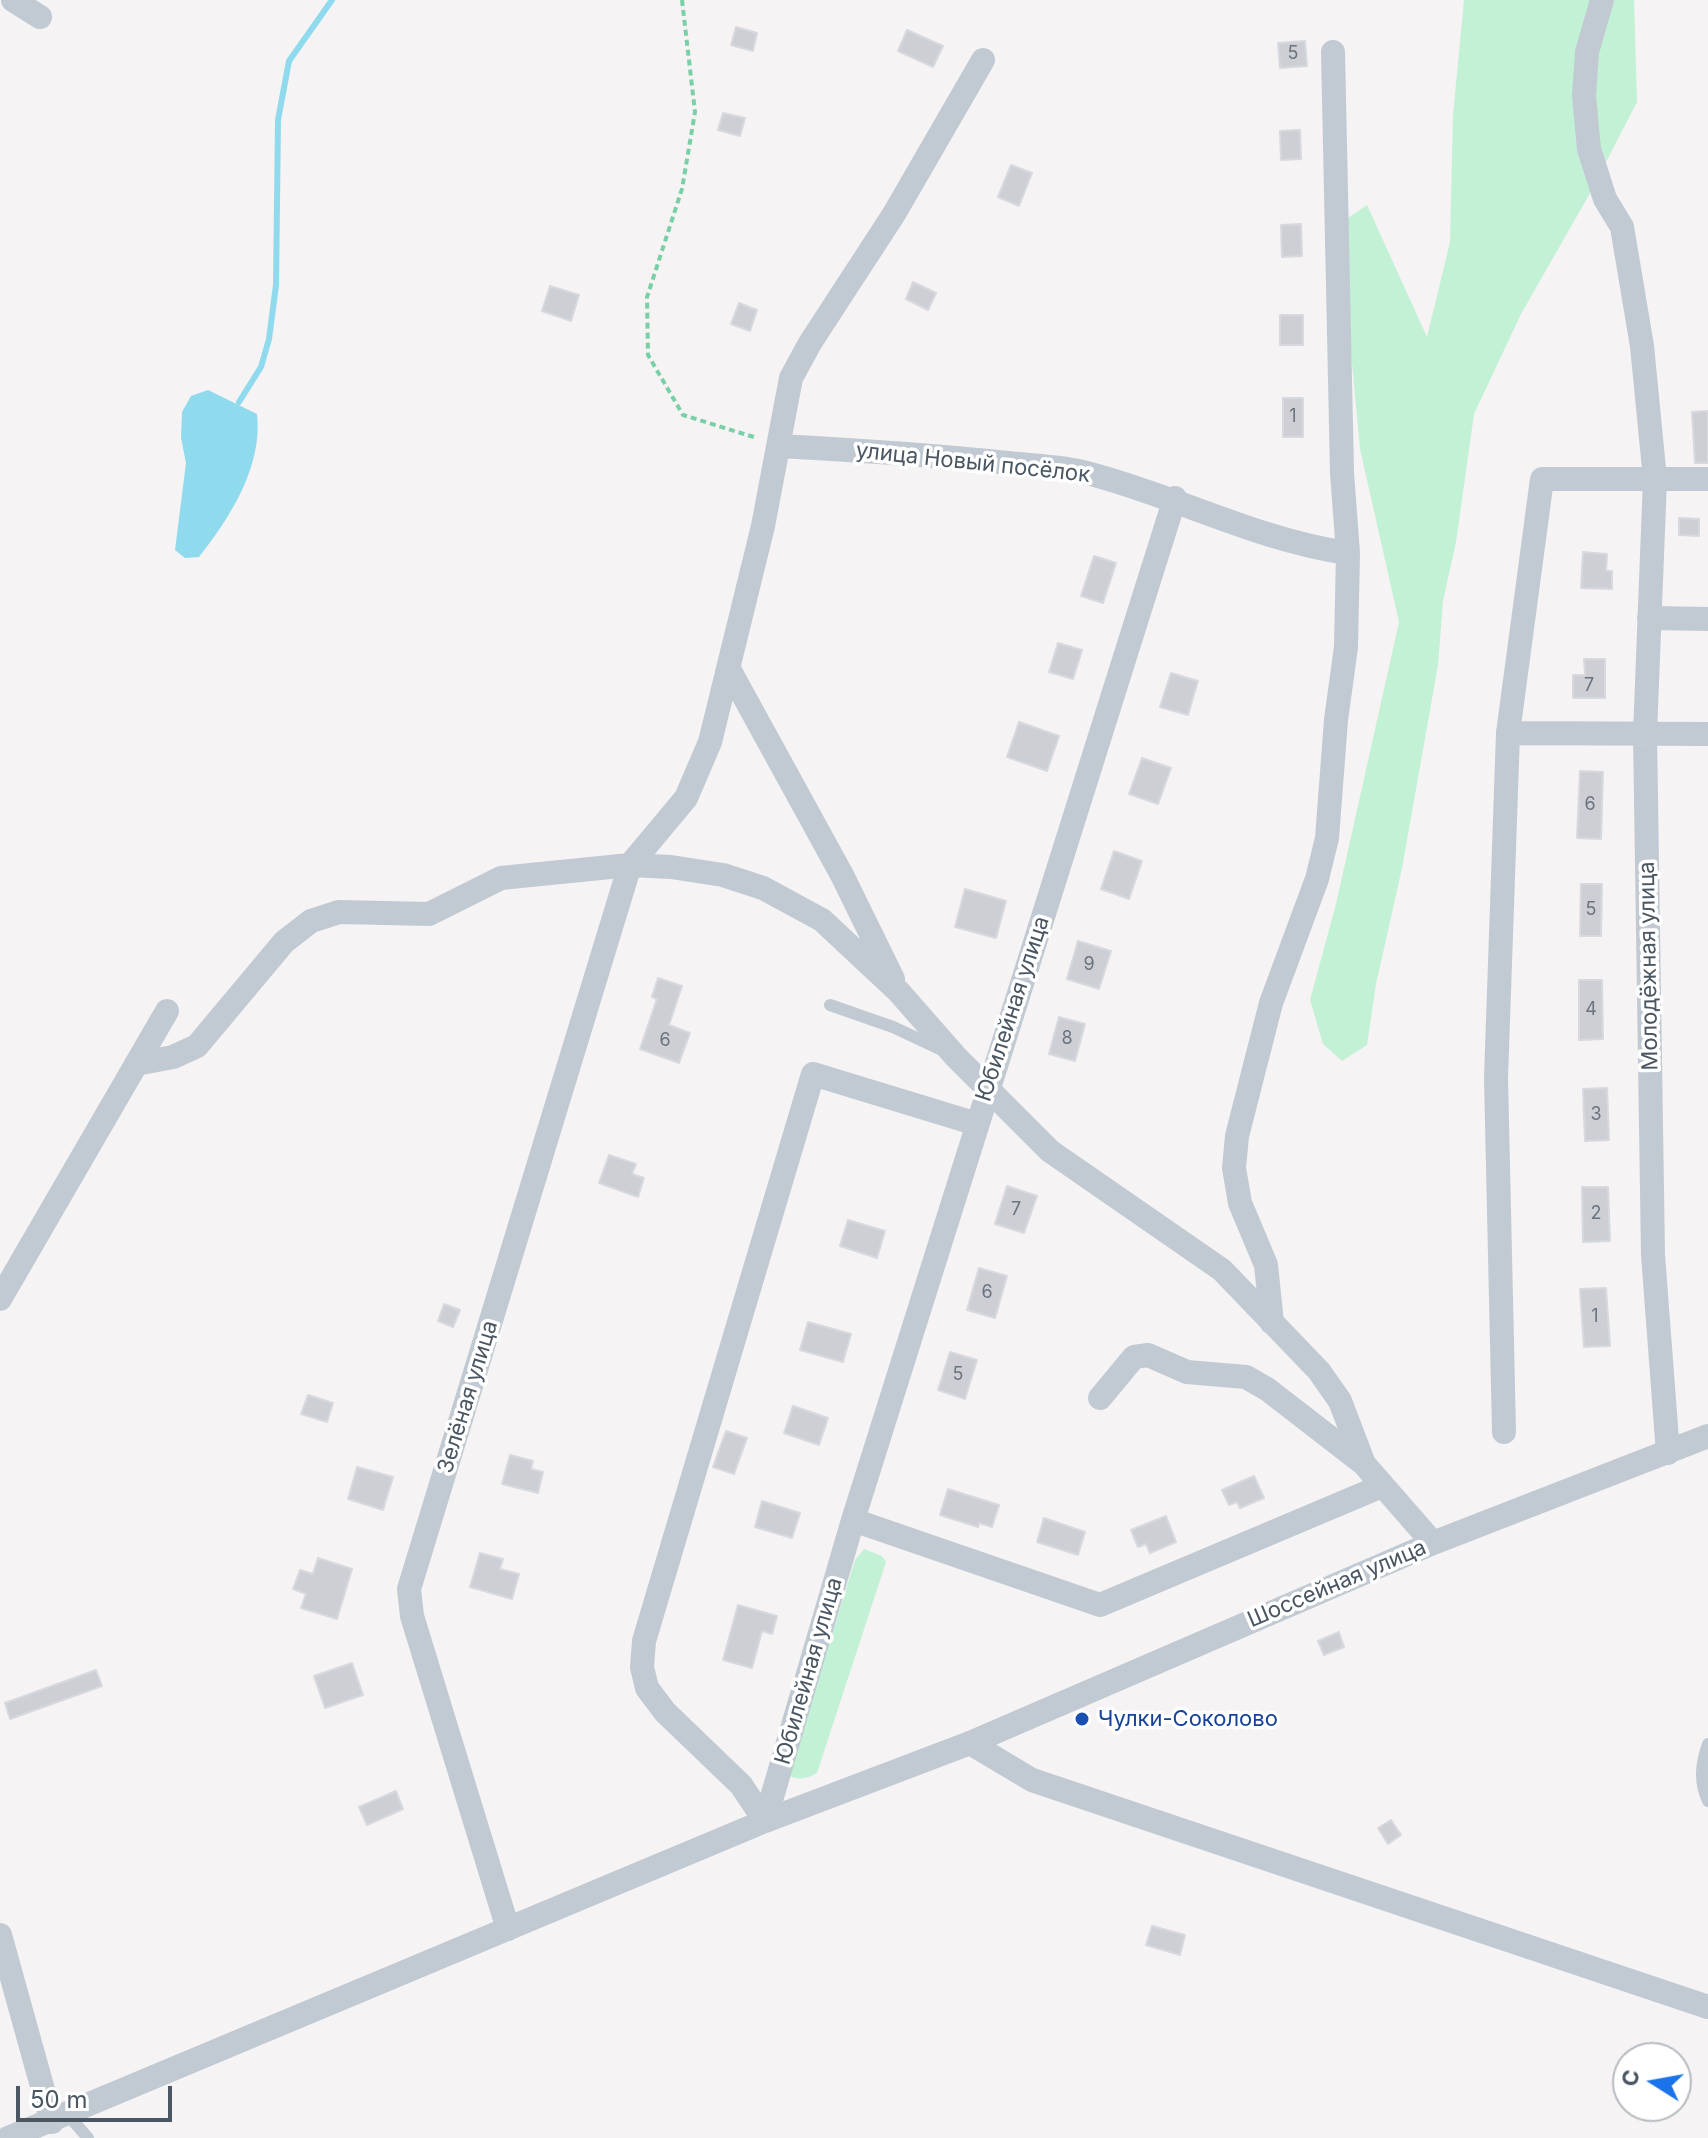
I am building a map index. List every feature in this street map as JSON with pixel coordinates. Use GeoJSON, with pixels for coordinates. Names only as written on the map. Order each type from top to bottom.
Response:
{"type":"FeatureCollection","features":[{"type":"Feature","properties":{"kind":"street"},"geometry":{"type":"LineString","coordinates":[[13,0],[40,17]]}},
{"type":"Feature","properties":{"kind":"street","name":"Молодёжная улица"},"geometry":{"type":"LineString","coordinates":[[1602,0],[1587,52],[1584,96],[1589,149],[1605,199],[1622,227],[1642,346],[1655,479],[1645,734],[1653,1255],[1668,1453]]}},
{"type":"Feature","properties":{"kind":"street"},"geometry":{"type":"LineString","coordinates":[[1272,1323],[1266,1265],[1240,1203],[1234,1168],[1237,1136],[1271,1003],[1317,879],[1327,838],[1336,720],[1346,647],[1348,553],[1338,346],[1333,52]]}},
{"type":"Feature","properties":{"kind":"street"},"geometry":{"type":"LineString","coordinates":[[630,865],[686,798],[710,742],[730,671],[791,378],[894,214],[983,60]]}},
{"type":"Feature","properties":{"kind":"street","name":"улица Новый посёлок"},"geometry":{"type":"LineString","coordinates":[[778,446],[930,455],[1083,472],[1175,498],[1251,530],[1311,548],[1348,553]]}},
{"type":"Feature","properties":{"kind":"street"},"geometry":{"type":"LineString","coordinates":[[1504,1432],[1496,1078],[1508,733],[1542,479],[1708,479]]}},
{"type":"Feature","properties":{"kind":"street","name":"Юбилейная улица"},"geometry":{"type":"LineString","coordinates":[[765,1821],[853,1520],[1175,498]]}},
{"type":"Feature","properties":{"kind":"street"},"geometry":{"type":"LineString","coordinates":[[1649,618],[1708,619]]}},
{"type":"Feature","properties":{"kind":"street"},"geometry":{"type":"LineString","coordinates":[[730,671],[842,875],[899,992]]}},
{"type":"Feature","properties":{"kind":"street"},"geometry":{"type":"LineString","coordinates":[[1508,733],[1708,734]]}},
{"type":"Feature","properties":{"kind":"street"},"geometry":{"type":"LineString","coordinates":[[136,1064],[173,1057],[197,1046],[284,942],[311,921],[339,912],[429,914],[501,878],[630,865],[710,873],[763,888],[822,920],[899,992],[956,1057],[1050,1151],[1222,1270],[1319,1371],[1340,1401],[1364,1464]]}},
{"type":"Feature","properties":{"kind":"street","name":"Зелёная улица"},"geometry":{"type":"LineString","coordinates":[[508,1929],[412,1616],[409,1589],[630,865]]}},
{"type":"Feature","properties":{"kind":"street"},"geometry":{"type":"LineString","coordinates":[[0,1299],[167,1011]]}},
{"type":"Feature","properties":{"kind":"street"},"geometry":{"type":"LineString","coordinates":[[765,1821],[741,1785],[665,1712],[647,1688],[642,1667],[644,1641],[703,1432],[813,1074],[977,1124]]}},
{"type":"Feature","properties":{"kind":"street"},"geometry":{"type":"LineString","coordinates":[[1100,1398],[1134,1357],[1148,1355],[1187,1372],[1246,1377],[1267,1389],[1364,1464],[1433,1543]]}},
{"type":"Feature","properties":{"kind":"street","name":"Шоссейная улица"},"geometry":{"type":"LineString","coordinates":[[8,2138],[60,2119],[765,1821],[970,1743],[1433,1543],[1708,1436]]}},
{"type":"Feature","properties":{"kind":"street"},"geometry":{"type":"LineString","coordinates":[[853,1520],[1100,1605],[1382,1486]]}},
{"type":"Feature","properties":{"kind":"street"},"geometry":{"type":"LineString","coordinates":[[970,1743],[1032,1780],[1708,2007]]}},
{"type":"Feature","properties":{"kind":"street"},"geometry":{"type":"LineString","coordinates":[[0,1935],[60,2119]]}},
{"type":"Feature","properties":{"kind":"lane"},"geometry":{"type":"LineString","coordinates":[[830,1005],[893,1027],[956,1057]]}},
{"type":"Feature","properties":{"kind":"lane"},"geometry":{"type":"LineString","coordinates":[[1708,1744],[1702,1760],[1702,1788],[1708,1801]]}},
{"type":"Feature","properties":{"kind":"lane"},"geometry":{"type":"LineString","coordinates":[[60,2119],[88,2138]]}},
{"type":"Feature","properties":{"kind":"path"},"geometry":{"type":"LineString","coordinates":[[682,0],[695,112],[682,189],[647,297],[648,355],[683,415],[778,446]]}},
{"type":"Feature","properties":{"kind":"green space"},"geometry":{"type":"Polygon","coordinates":[[[1464,0],[1634,0],[1637,102],[1589,195],[1521,314],[1474,414],[1456,542],[1443,601],[1438,665],[1367,1045],[1342,1061],[1323,1044],[1310,1000],[1336,904],[1399,622],[1360,449],[1339,224],[1367,205],[1427,337],[1450,242],[1453,115],[1464,0]]]}},
{"type":"Feature","properties":{"kind":"green space"},"geometry":{"type":"Polygon","coordinates":[[[864,1549],[882,1556],[886,1562],[817,1773],[796,1778],[788,1775],[855,1560],[864,1549]]]}},
{"type":"Feature","properties":{"kind":"water"},"geometry":{"type":"Polygon","coordinates":[[[208,390],[257,414],[258,433],[249,472],[233,508],[199,557],[185,558],[175,550],[186,463],[181,438],[182,412],[191,396],[208,390]]]}},
{"type":"Feature","properties":{"kind":"building"},"geometry":{"type":"Polygon","coordinates":[[[736,27],[757,33],[753,51],[731,45],[736,27]]]}},
{"type":"Feature","properties":{"kind":"building"},"geometry":{"type":"Polygon","coordinates":[[[907,30],[943,46],[933,67],[898,51],[907,30]]]}},
{"type":"Feature","properties":{"kind":"building"},"geometry":{"type":"Polygon","coordinates":[[[1305,41],[1307,66],[1280,68],[1278,43],[1305,41]]]}},
{"type":"Feature","properties":{"kind":"building"},"geometry":{"type":"Polygon","coordinates":[[[723,113],[745,118],[740,136],[718,130],[723,113]]]}},
{"type":"Feature","properties":{"kind":"building"},"geometry":{"type":"Polygon","coordinates":[[[1300,130],[1301,159],[1281,160],[1280,131],[1300,130]]]}},
{"type":"Feature","properties":{"kind":"building"},"geometry":{"type":"Polygon","coordinates":[[[1011,165],[1032,173],[1019,206],[998,197],[1011,165]]]}},
{"type":"Feature","properties":{"kind":"building"},"geometry":{"type":"Polygon","coordinates":[[[1301,224],[1302,256],[1282,257],[1281,225],[1301,224]]]}},
{"type":"Feature","properties":{"kind":"building"},"geometry":{"type":"Polygon","coordinates":[[[913,282],[936,293],[928,310],[906,299],[913,282]]]}},
{"type":"Feature","properties":{"kind":"building"},"geometry":{"type":"Polygon","coordinates":[[[550,286],[579,295],[571,321],[542,311],[550,286]]]}},
{"type":"Feature","properties":{"kind":"building"},"geometry":{"type":"Polygon","coordinates":[[[739,303],[757,310],[750,331],[731,324],[739,303]]]}},
{"type":"Feature","properties":{"kind":"building"},"geometry":{"type":"Polygon","coordinates":[[[1280,315],[1303,315],[1303,345],[1280,345],[1280,315]]]}},
{"type":"Feature","properties":{"kind":"building"},"geometry":{"type":"Polygon","coordinates":[[[1283,398],[1303,398],[1303,437],[1283,437],[1283,398]]]}},
{"type":"Feature","properties":{"kind":"building"},"geometry":{"type":"Polygon","coordinates":[[[1708,411],[1708,463],[1695,463],[1692,412],[1708,411]]]}},
{"type":"Feature","properties":{"kind":"building"},"geometry":{"type":"Polygon","coordinates":[[[1679,518],[1699,519],[1699,536],[1679,535],[1679,518]]]}},
{"type":"Feature","properties":{"kind":"building"},"geometry":{"type":"Polygon","coordinates":[[[1583,552],[1607,554],[1606,571],[1612,571],[1612,589],[1581,588],[1583,552]]]}},
{"type":"Feature","properties":{"kind":"building"},"geometry":{"type":"Polygon","coordinates":[[[1094,556],[1116,563],[1103,603],[1081,596],[1094,556]]]}},
{"type":"Feature","properties":{"kind":"building"},"geometry":{"type":"Polygon","coordinates":[[[1058,643],[1082,650],[1073,679],[1049,672],[1058,643]]]}},
{"type":"Feature","properties":{"kind":"building"},"geometry":{"type":"Polygon","coordinates":[[[1584,659],[1605,659],[1605,698],[1573,698],[1573,675],[1585,675],[1584,659]]]}},
{"type":"Feature","properties":{"kind":"building"},"geometry":{"type":"Polygon","coordinates":[[[1171,673],[1198,681],[1188,715],[1160,707],[1171,673]]]}},
{"type":"Feature","properties":{"kind":"building"},"geometry":{"type":"Polygon","coordinates":[[[1019,722],[1059,736],[1047,771],[1007,757],[1019,722]]]}},
{"type":"Feature","properties":{"kind":"building"},"geometry":{"type":"Polygon","coordinates":[[[1142,758],[1171,768],[1158,804],[1129,794],[1142,758]]]}},
{"type":"Feature","properties":{"kind":"building"},"geometry":{"type":"Polygon","coordinates":[[[1580,771],[1603,772],[1601,839],[1577,838],[1580,771]]]}},
{"type":"Feature","properties":{"kind":"building"},"geometry":{"type":"Polygon","coordinates":[[[1114,851],[1142,861],[1129,899],[1101,889],[1114,851]]]}},
{"type":"Feature","properties":{"kind":"building"},"geometry":{"type":"Polygon","coordinates":[[[1581,884],[1602,884],[1601,936],[1580,936],[1581,884]]]}},
{"type":"Feature","properties":{"kind":"building"},"geometry":{"type":"Polygon","coordinates":[[[965,889],[1006,901],[996,938],[955,927],[965,889]]]}},
{"type":"Feature","properties":{"kind":"building"},"geometry":{"type":"Polygon","coordinates":[[[1078,941],[1111,951],[1099,989],[1067,979],[1078,941]]]}},
{"type":"Feature","properties":{"kind":"building"},"geometry":{"type":"Polygon","coordinates":[[[658,978],[682,986],[669,1025],[690,1033],[679,1063],[640,1049],[657,999],[652,997],[658,978]]]}},
{"type":"Feature","properties":{"kind":"building"},"geometry":{"type":"Polygon","coordinates":[[[1579,980],[1602,980],[1603,1039],[1579,1040],[1579,980]]]}},
{"type":"Feature","properties":{"kind":"building"},"geometry":{"type":"Polygon","coordinates":[[[1059,1017],[1085,1024],[1075,1061],[1049,1054],[1059,1017]]]}},
{"type":"Feature","properties":{"kind":"building"},"geometry":{"type":"Polygon","coordinates":[[[1607,1088],[1609,1140],[1585,1141],[1583,1089],[1607,1088]]]}},
{"type":"Feature","properties":{"kind":"building"},"geometry":{"type":"Polygon","coordinates":[[[609,1155],[636,1164],[632,1174],[644,1178],[638,1197],[599,1183],[609,1155]]]}},
{"type":"Feature","properties":{"kind":"building"},"geometry":{"type":"Polygon","coordinates":[[[1007,1186],[1037,1196],[1024,1233],[995,1224],[1007,1186]]]}},
{"type":"Feature","properties":{"kind":"building"},"geometry":{"type":"Polygon","coordinates":[[[1582,1187],[1608,1187],[1610,1241],[1583,1242],[1582,1187]]]}},
{"type":"Feature","properties":{"kind":"building"},"geometry":{"type":"Polygon","coordinates":[[[848,1220],[885,1231],[877,1258],[840,1246],[848,1220]]]}},
{"type":"Feature","properties":{"kind":"building"},"geometry":{"type":"Polygon","coordinates":[[[979,1268],[1007,1276],[995,1318],[967,1310],[979,1268]]]}},
{"type":"Feature","properties":{"kind":"building"},"geometry":{"type":"Polygon","coordinates":[[[1606,1288],[1610,1346],[1584,1347],[1580,1289],[1606,1288]]]}},
{"type":"Feature","properties":{"kind":"building"},"geometry":{"type":"Polygon","coordinates":[[[444,1304],[460,1310],[453,1327],[438,1321],[444,1304]]]}},
{"type":"Feature","properties":{"kind":"building"},"geometry":{"type":"Polygon","coordinates":[[[808,1322],[851,1334],[843,1362],[800,1350],[808,1322]]]}},
{"type":"Feature","properties":{"kind":"building"},"geometry":{"type":"Polygon","coordinates":[[[950,1352],[977,1360],[965,1399],[938,1390],[950,1352]]]}},
{"type":"Feature","properties":{"kind":"building"},"geometry":{"type":"Polygon","coordinates":[[[308,1395],[333,1403],[327,1422],[301,1414],[308,1395]]]}},
{"type":"Feature","properties":{"kind":"building"},"geometry":{"type":"Polygon","coordinates":[[[793,1406],[828,1418],[819,1445],[784,1433],[793,1406]]]}},
{"type":"Feature","properties":{"kind":"building"},"geometry":{"type":"Polygon","coordinates":[[[726,1431],[747,1438],[734,1474],[713,1467],[726,1431]]]}},
{"type":"Feature","properties":{"kind":"building"},"geometry":{"type":"Polygon","coordinates":[[[510,1455],[533,1461],[531,1469],[543,1472],[538,1493],[502,1484],[510,1455]]]}},
{"type":"Feature","properties":{"kind":"building"},"geometry":{"type":"Polygon","coordinates":[[[357,1467],[393,1477],[383,1510],[348,1499],[357,1467]]]}},
{"type":"Feature","properties":{"kind":"building"},"geometry":{"type":"Polygon","coordinates":[[[1254,1476],[1264,1498],[1240,1508],[1237,1502],[1229,1505],[1222,1490],[1254,1476]]]}},
{"type":"Feature","properties":{"kind":"building"},"geometry":{"type":"Polygon","coordinates":[[[948,1489],[999,1505],[992,1527],[979,1523],[978,1527],[940,1515],[948,1489]]]}},
{"type":"Feature","properties":{"kind":"building"},"geometry":{"type":"Polygon","coordinates":[[[762,1501],[800,1513],[792,1538],[755,1527],[762,1501]]]}},
{"type":"Feature","properties":{"kind":"building"},"geometry":{"type":"Polygon","coordinates":[[[1166,1516],[1176,1542],[1150,1553],[1146,1544],[1138,1547],[1131,1530],[1166,1516]]]}},
{"type":"Feature","properties":{"kind":"building"},"geometry":{"type":"Polygon","coordinates":[[[1044,1518],[1085,1532],[1078,1555],[1037,1542],[1044,1518]]]}},
{"type":"Feature","properties":{"kind":"building"},"geometry":{"type":"Polygon","coordinates":[[[480,1553],[503,1559],[500,1569],[519,1574],[512,1599],[470,1587],[480,1553]]]}},
{"type":"Feature","properties":{"kind":"building"},"geometry":{"type":"Polygon","coordinates":[[[318,1558],[352,1569],[337,1619],[301,1608],[306,1594],[293,1589],[300,1570],[313,1574],[318,1558]]]}},
{"type":"Feature","properties":{"kind":"building"},"geometry":{"type":"Polygon","coordinates":[[[738,1605],[777,1616],[772,1634],[762,1631],[752,1668],[723,1660],[738,1605]]]}},
{"type":"Feature","properties":{"kind":"building"},"geometry":{"type":"Polygon","coordinates":[[[1339,1632],[1344,1647],[1324,1655],[1318,1641],[1339,1632]]]}},
{"type":"Feature","properties":{"kind":"building"},"geometry":{"type":"Polygon","coordinates":[[[352,1663],[363,1695],[325,1708],[314,1676],[352,1663]]]}},
{"type":"Feature","properties":{"kind":"building"},"geometry":{"type":"Polygon","coordinates":[[[96,1670],[102,1686],[10,1719],[5,1703],[96,1670]]]}},
{"type":"Feature","properties":{"kind":"building"},"geometry":{"type":"Polygon","coordinates":[[[396,1791],[403,1809],[367,1825],[359,1807],[396,1791]]]}},
{"type":"Feature","properties":{"kind":"building"},"geometry":{"type":"Polygon","coordinates":[[[1391,1820],[1401,1835],[1388,1844],[1378,1828],[1391,1820]]]}},
{"type":"Feature","properties":{"kind":"building"},"geometry":{"type":"Polygon","coordinates":[[[1152,1926],[1185,1935],[1180,1955],[1146,1945],[1152,1926]]]}},
{"type":"Feature","properties":{"kind":"waterway"},"geometry":{"type":"LineString","coordinates":[[239,402],[261,367],[269,339],[276,285],[278,120],[289,61],[332,0]]}},
{"type":"Feature","properties":{"kind":"place","name":"Чулки-Соколово"},"geometry":{"type":"Point","coordinates":[1082,1719]}}]}
